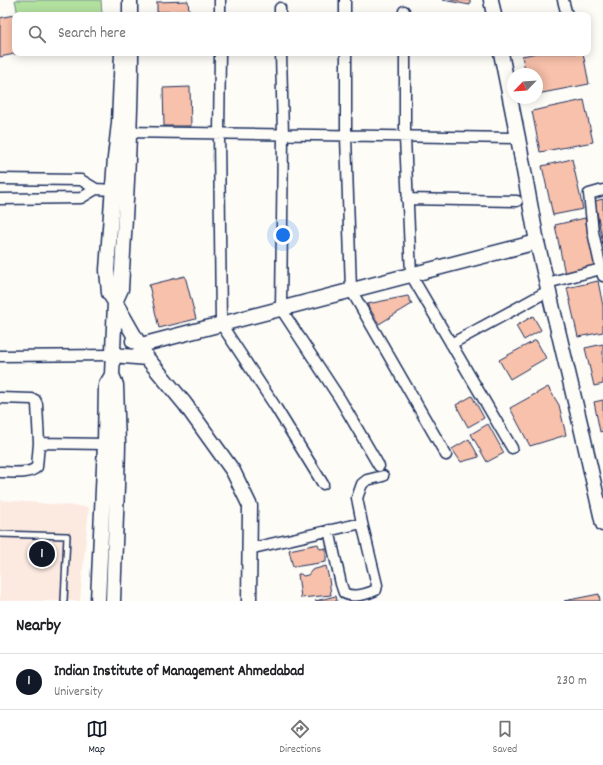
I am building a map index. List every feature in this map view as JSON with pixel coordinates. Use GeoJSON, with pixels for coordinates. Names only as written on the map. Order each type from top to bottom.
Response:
{"type":"FeatureCollection","features":[{"type":"Feature","properties":{"kind":"street"},"geometry":{"type":"LineString","coordinates":[[122,0],[122,12]]}},
{"type":"Feature","properties":{"kind":"street"},"geometry":{"type":"LineString","coordinates":[[130,0],[130,12]]}},
{"type":"Feature","properties":{"kind":"street"},"geometry":{"type":"LineString","coordinates":[[220,0],[220,12]]}},
{"type":"Feature","properties":{"kind":"street"},"geometry":{"type":"LineString","coordinates":[[345,0],[345,12]]}},
{"type":"Feature","properties":{"kind":"street"},"geometry":{"type":"LineString","coordinates":[[491,0],[493,12]]}},
{"type":"Feature","properties":{"kind":"street"},"geometry":{"type":"LineString","coordinates":[[563,0],[566,12]]}},
{"type":"Feature","properties":{"kind":"street"},"geometry":{"type":"LineString","coordinates":[[98,601],[116,385],[112,375],[116,302],[121,289],[123,133],[122,56]]}},
{"type":"Feature","properties":{"kind":"street"},"geometry":{"type":"LineString","coordinates":[[131,56],[131,83],[113,190],[108,270],[109,293],[116,302],[144,352],[185,404],[233,471],[250,506],[249,601]]}},
{"type":"Feature","properties":{"kind":"street"},"geometry":{"type":"LineString","coordinates":[[220,56],[219,134],[221,324],[275,406],[323,484]]}},
{"type":"Feature","properties":{"kind":"street"},"geometry":{"type":"LineString","coordinates":[[281,56],[283,135],[281,308],[340,399],[381,471],[362,484],[358,498],[362,523],[377,585],[376,590],[369,593],[349,596],[344,593],[329,530]]}},
{"type":"Feature","properties":{"kind":"street"},"geometry":{"type":"LineString","coordinates":[[346,56],[346,136],[351,290],[446,455]]}},
{"type":"Feature","properties":{"kind":"street"},"geometry":{"type":"LineString","coordinates":[[405,56],[405,137],[410,275],[512,448]]}},
{"type":"Feature","properties":{"kind":"street"},"geometry":{"type":"LineString","coordinates":[[502,56],[537,242],[582,427],[603,524]]}},
{"type":"Feature","properties":{"kind":"street"},"geometry":{"type":"LineString","coordinates":[[123,133],[518,138]]}},
{"type":"Feature","properties":{"kind":"street"},"geometry":{"type":"LineString","coordinates":[[0,179],[81,180],[96,189],[113,190]]}},
{"type":"Feature","properties":{"kind":"street"},"geometry":{"type":"LineString","coordinates":[[0,199],[81,198],[96,189]]}},
{"type":"Feature","properties":{"kind":"street"},"geometry":{"type":"LineString","coordinates":[[451,344],[547,287],[602,273],[593,232],[590,194],[603,190]]}},
{"type":"Feature","properties":{"kind":"street"},"geometry":{"type":"LineString","coordinates":[[408,199],[517,201]]}},
{"type":"Feature","properties":{"kind":"street"},"geometry":{"type":"LineString","coordinates":[[0,356],[113,355],[144,352],[221,324],[537,242]]}},
{"type":"Feature","properties":{"kind":"street"},"geometry":{"type":"LineString","coordinates":[[114,331],[144,352]]}},
{"type":"Feature","properties":{"kind":"street"},"geometry":{"type":"LineString","coordinates":[[0,398],[32,398],[35,400],[37,404],[39,443],[38,467],[34,470],[29,472],[0,472]]}},
{"type":"Feature","properties":{"kind":"street"},"geometry":{"type":"LineString","coordinates":[[39,443],[111,444]]}},
{"type":"Feature","properties":{"kind":"street"},"geometry":{"type":"LineString","coordinates":[[111,444],[117,486],[113,601]]}},
{"type":"Feature","properties":{"kind":"street"},"geometry":{"type":"LineString","coordinates":[[249,549],[362,523]]}},
{"type":"Feature","properties":{"kind":"lane"},"geometry":{"type":"LineString","coordinates":[[0,534],[67,536],[64,601]]}},
{"type":"Feature","properties":{"kind":"shaded area"},"geometry":{"type":"Polygon","coordinates":[[[0,500],[89,507],[80,601],[0,601],[0,500]]]}},
{"type":"Feature","properties":{"kind":"green space"},"geometry":{"type":"Polygon","coordinates":[[[15,0],[101,0],[102,12],[17,12],[15,0]]]}},
{"type":"Feature","properties":{"kind":"building"},"geometry":{"type":"Polygon","coordinates":[[[443,0],[470,0],[470,5],[443,0]]]}},
{"type":"Feature","properties":{"kind":"building"},"geometry":{"type":"Polygon","coordinates":[[[188,1],[189,11],[157,12],[157,2],[188,1]]]}},
{"type":"Feature","properties":{"kind":"building"},"geometry":{"type":"Polygon","coordinates":[[[12,15],[12,54],[0,57],[0,18],[12,15]]]}},
{"type":"Feature","properties":{"kind":"building"},"geometry":{"type":"Polygon","coordinates":[[[522,56],[584,56],[589,84],[543,93],[543,68],[525,68],[522,56]]]}},
{"type":"Feature","properties":{"kind":"building"},"geometry":{"type":"Polygon","coordinates":[[[190,87],[191,126],[164,126],[163,88],[190,87]]]}},
{"type":"Feature","properties":{"kind":"building"},"geometry":{"type":"Polygon","coordinates":[[[584,100],[593,142],[540,152],[532,111],[584,100]]]}},
{"type":"Feature","properties":{"kind":"building"},"geometry":{"type":"Polygon","coordinates":[[[572,159],[583,209],[553,215],[542,166],[572,159]]]}},
{"type":"Feature","properties":{"kind":"building"},"geometry":{"type":"Polygon","coordinates":[[[603,199],[603,244],[595,201],[603,199]]]}},
{"type":"Feature","properties":{"kind":"building"},"geometry":{"type":"Polygon","coordinates":[[[585,218],[596,268],[565,274],[555,225],[585,218]]]}},
{"type":"Feature","properties":{"kind":"building"},"geometry":{"type":"Polygon","coordinates":[[[185,276],[196,319],[159,328],[149,285],[185,276]]]}},
{"type":"Feature","properties":{"kind":"building"},"geometry":{"type":"Polygon","coordinates":[[[598,281],[603,306],[603,332],[578,337],[567,288],[598,281]]]}},
{"type":"Feature","properties":{"kind":"building"},"geometry":{"type":"Polygon","coordinates":[[[408,296],[412,304],[379,324],[367,304],[408,296]]]}},
{"type":"Feature","properties":{"kind":"building"},"geometry":{"type":"Polygon","coordinates":[[[533,316],[541,330],[524,340],[516,326],[533,316]]]}},
{"type":"Feature","properties":{"kind":"building"},"geometry":{"type":"Polygon","coordinates":[[[536,340],[546,358],[510,379],[499,360],[536,340]]]}},
{"type":"Feature","properties":{"kind":"building"},"geometry":{"type":"Polygon","coordinates":[[[603,344],[603,384],[594,386],[585,348],[603,344]]]}},
{"type":"Feature","properties":{"kind":"building"},"geometry":{"type":"Polygon","coordinates":[[[548,387],[559,405],[566,435],[530,446],[510,408],[548,387]]]}},
{"type":"Feature","properties":{"kind":"building"},"geometry":{"type":"Polygon","coordinates":[[[472,396],[484,418],[468,427],[456,405],[472,396]]]}},
{"type":"Feature","properties":{"kind":"building"},"geometry":{"type":"Polygon","coordinates":[[[603,400],[603,431],[600,432],[594,402],[603,400]]]}},
{"type":"Feature","properties":{"kind":"building"},"geometry":{"type":"Polygon","coordinates":[[[488,424],[504,453],[487,462],[471,434],[488,424]]]}},
{"type":"Feature","properties":{"kind":"building"},"geometry":{"type":"Polygon","coordinates":[[[469,439],[479,457],[461,462],[452,449],[469,439]]]}},
{"type":"Feature","properties":{"kind":"building"},"geometry":{"type":"Polygon","coordinates":[[[318,544],[320,549],[326,548],[326,562],[293,567],[289,550],[318,544]]]}},
{"type":"Feature","properties":{"kind":"building"},"geometry":{"type":"Polygon","coordinates":[[[326,566],[331,595],[301,598],[298,574],[303,576],[308,575],[312,570],[326,566]]]}},
{"type":"Feature","properties":{"kind":"building"},"geometry":{"type":"Polygon","coordinates":[[[599,594],[600,601],[564,601],[599,594]]]}},
{"type":"Feature","properties":{"kind":"building"},"geometry":{"type":"Polygon","coordinates":[[[336,596],[337,601],[315,601],[336,596]]]}},
{"type":"Feature","properties":{"kind":"place","name":"Indian Institute of Management Ahmedabad"},"geometry":{"type":"Point","coordinates":[42,554]}}]}
